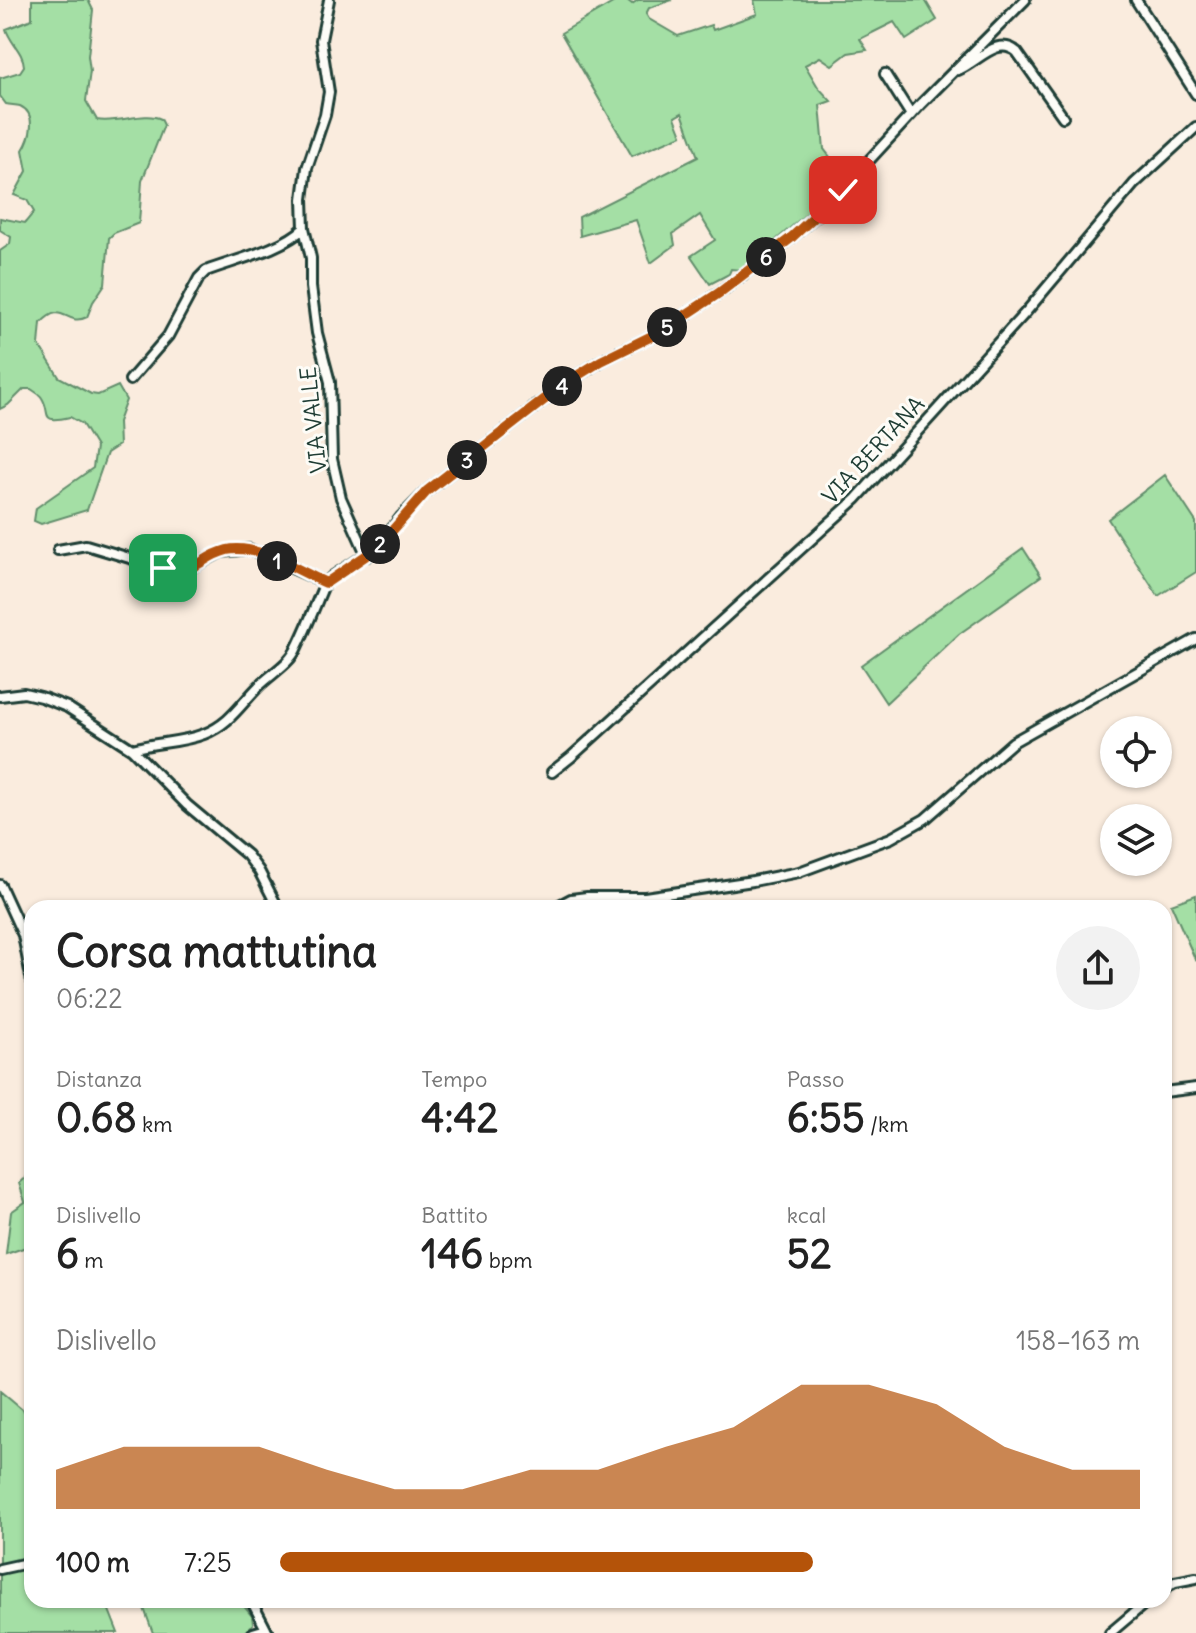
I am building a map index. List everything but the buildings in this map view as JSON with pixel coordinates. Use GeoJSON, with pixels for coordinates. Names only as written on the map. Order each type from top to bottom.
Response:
{"type":"FeatureCollection","features":[{"type":"Feature","properties":{"kind":"street","name":"VIA VALLE"},"geometry":{"type":"LineString","coordinates":[[329,0],[321,40],[329,92],[325,115],[307,168],[303,199],[304,228],[311,258],[317,333],[330,382],[332,459],[341,498],[367,556]]}},
{"type":"Feature","properties":{"kind":"street"},"geometry":{"type":"LineString","coordinates":[[132,749],[202,735],[235,716],[257,688],[287,663],[297,648],[326,583],[377,548],[427,491],[567,382],[660,332],[719,293],[791,238],[827,206],[911,115],[1025,0]]}},
{"type":"Feature","properties":{"kind":"street"},"geometry":{"type":"LineString","coordinates":[[1136,0],[1196,94]]}},
{"type":"Feature","properties":{"kind":"street"},"geometry":{"type":"LineString","coordinates":[[953,72],[970,65],[996,47],[1007,45],[1017,52],[1063,117]]}},
{"type":"Feature","properties":{"kind":"street"},"geometry":{"type":"LineString","coordinates":[[885,74],[911,115]]}},
{"type":"Feature","properties":{"kind":"street","name":"VIA BERTANA"},"geometry":{"type":"LineString","coordinates":[[552,772],[856,499],[1021,317],[1134,184],[1196,127]]}},
{"type":"Feature","properties":{"kind":"street"},"geometry":{"type":"LineString","coordinates":[[130,380],[168,336],[199,278],[206,271],[276,245],[304,228]]}},
{"type":"Feature","properties":{"kind":"street"},"geometry":{"type":"LineString","coordinates":[[58,550],[86,545],[163,568],[187,570],[221,552],[249,549],[326,583]]}},
{"type":"Feature","properties":{"kind":"street"},"geometry":{"type":"LineString","coordinates":[[569,900],[645,897],[753,881],[799,872],[891,838],[925,819],[1013,742],[1196,639]]}},
{"type":"Feature","properties":{"kind":"street"},"geometry":{"type":"LineString","coordinates":[[0,696],[24,693],[67,707],[132,749],[187,805],[247,855],[274,900]]}},
{"type":"Feature","properties":{"kind":"street"},"geometry":{"type":"LineString","coordinates":[[0,885],[24,940]]}},
{"type":"Feature","properties":{"kind":"street"},"geometry":{"type":"LineString","coordinates":[[1172,1091],[1196,1088]]}},
{"type":"Feature","properties":{"kind":"street"},"geometry":{"type":"LineString","coordinates":[[0,1569],[24,1564]]}},
{"type":"Feature","properties":{"kind":"street"},"geometry":{"type":"LineString","coordinates":[[1172,1584],[1196,1578]]}},
{"type":"Feature","properties":{"kind":"street"},"geometry":{"type":"LineString","coordinates":[[253,1633],[267,1631],[255,1608]]}},
{"type":"Feature","properties":{"kind":"street"},"geometry":{"type":"LineString","coordinates":[[1110,1633],[1140,1608]]}},
{"type":"Feature","properties":{"kind":"green space"},"geometry":{"type":"Polygon","coordinates":[[[32,0],[88,0],[93,10],[86,101],[97,120],[147,116],[161,119],[164,125],[142,181],[139,223],[109,238],[105,284],[87,317],[74,319],[55,313],[41,323],[39,345],[59,377],[91,394],[98,395],[118,386],[126,400],[118,422],[119,445],[107,453],[87,510],[41,524],[34,521],[36,508],[93,468],[96,447],[82,424],[70,417],[50,418],[41,397],[31,389],[24,389],[0,409],[0,251],[10,244],[11,237],[0,230],[0,218],[25,223],[34,212],[27,200],[14,195],[27,171],[23,150],[31,121],[26,110],[6,104],[0,96],[0,78],[20,72],[24,66],[6,29],[32,19],[32,0]]]}},
{"type":"Feature","properties":{"kind":"green space"},"geometry":{"type":"Polygon","coordinates":[[[618,0],[627,0],[632,4],[638,0],[672,0],[649,8],[646,14],[649,19],[678,36],[711,25],[713,30],[757,14],[754,0],[925,0],[937,20],[906,40],[894,22],[860,39],[867,50],[848,53],[832,65],[820,57],[805,65],[831,101],[820,105],[824,149],[847,179],[741,270],[731,269],[729,274],[710,284],[691,256],[715,240],[700,215],[673,234],[675,245],[651,263],[636,220],[580,236],[579,217],[698,157],[682,113],[675,117],[682,135],[632,156],[561,33],[618,0]]]}},
{"type":"Feature","properties":{"kind":"green space"},"geometry":{"type":"Polygon","coordinates":[[[1165,475],[1196,522],[1196,572],[1158,596],[1108,519],[1165,475]]]}},
{"type":"Feature","properties":{"kind":"green space"},"geometry":{"type":"Polygon","coordinates":[[[1023,548],[1041,576],[959,634],[886,703],[861,665],[1023,548]]]}},
{"type":"Feature","properties":{"kind":"green space"},"geometry":{"type":"Polygon","coordinates":[[[1196,895],[1196,961],[1172,906],[1196,895]]]}},
{"type":"Feature","properties":{"kind":"green space"},"geometry":{"type":"Polygon","coordinates":[[[24,1178],[24,1199],[19,1183],[24,1178]]]}},
{"type":"Feature","properties":{"kind":"green space"},"geometry":{"type":"Polygon","coordinates":[[[24,1203],[24,1248],[6,1254],[11,1212],[24,1203]]]}},
{"type":"Feature","properties":{"kind":"green space"},"geometry":{"type":"Polygon","coordinates":[[[0,1391],[24,1411],[24,1560],[0,1565],[0,1391]]]}},
{"type":"Feature","properties":{"kind":"green space"},"geometry":{"type":"Polygon","coordinates":[[[24,1567],[24,1608],[108,1608],[118,1633],[0,1633],[0,1572],[24,1567]]]}},
{"type":"Feature","properties":{"kind":"green space"},"geometry":{"type":"Polygon","coordinates":[[[144,1608],[246,1608],[252,1616],[253,1624],[245,1633],[153,1633],[144,1608]]]}},
{"type":"Feature","properties":{"kind":"route"},"geometry":{"type":"LineString","coordinates":[[163,568],[187,570],[221,552],[249,549],[326,583],[377,548],[401,517],[427,491],[567,382],[660,332],[719,293],[791,238],[843,190]]}}]}
